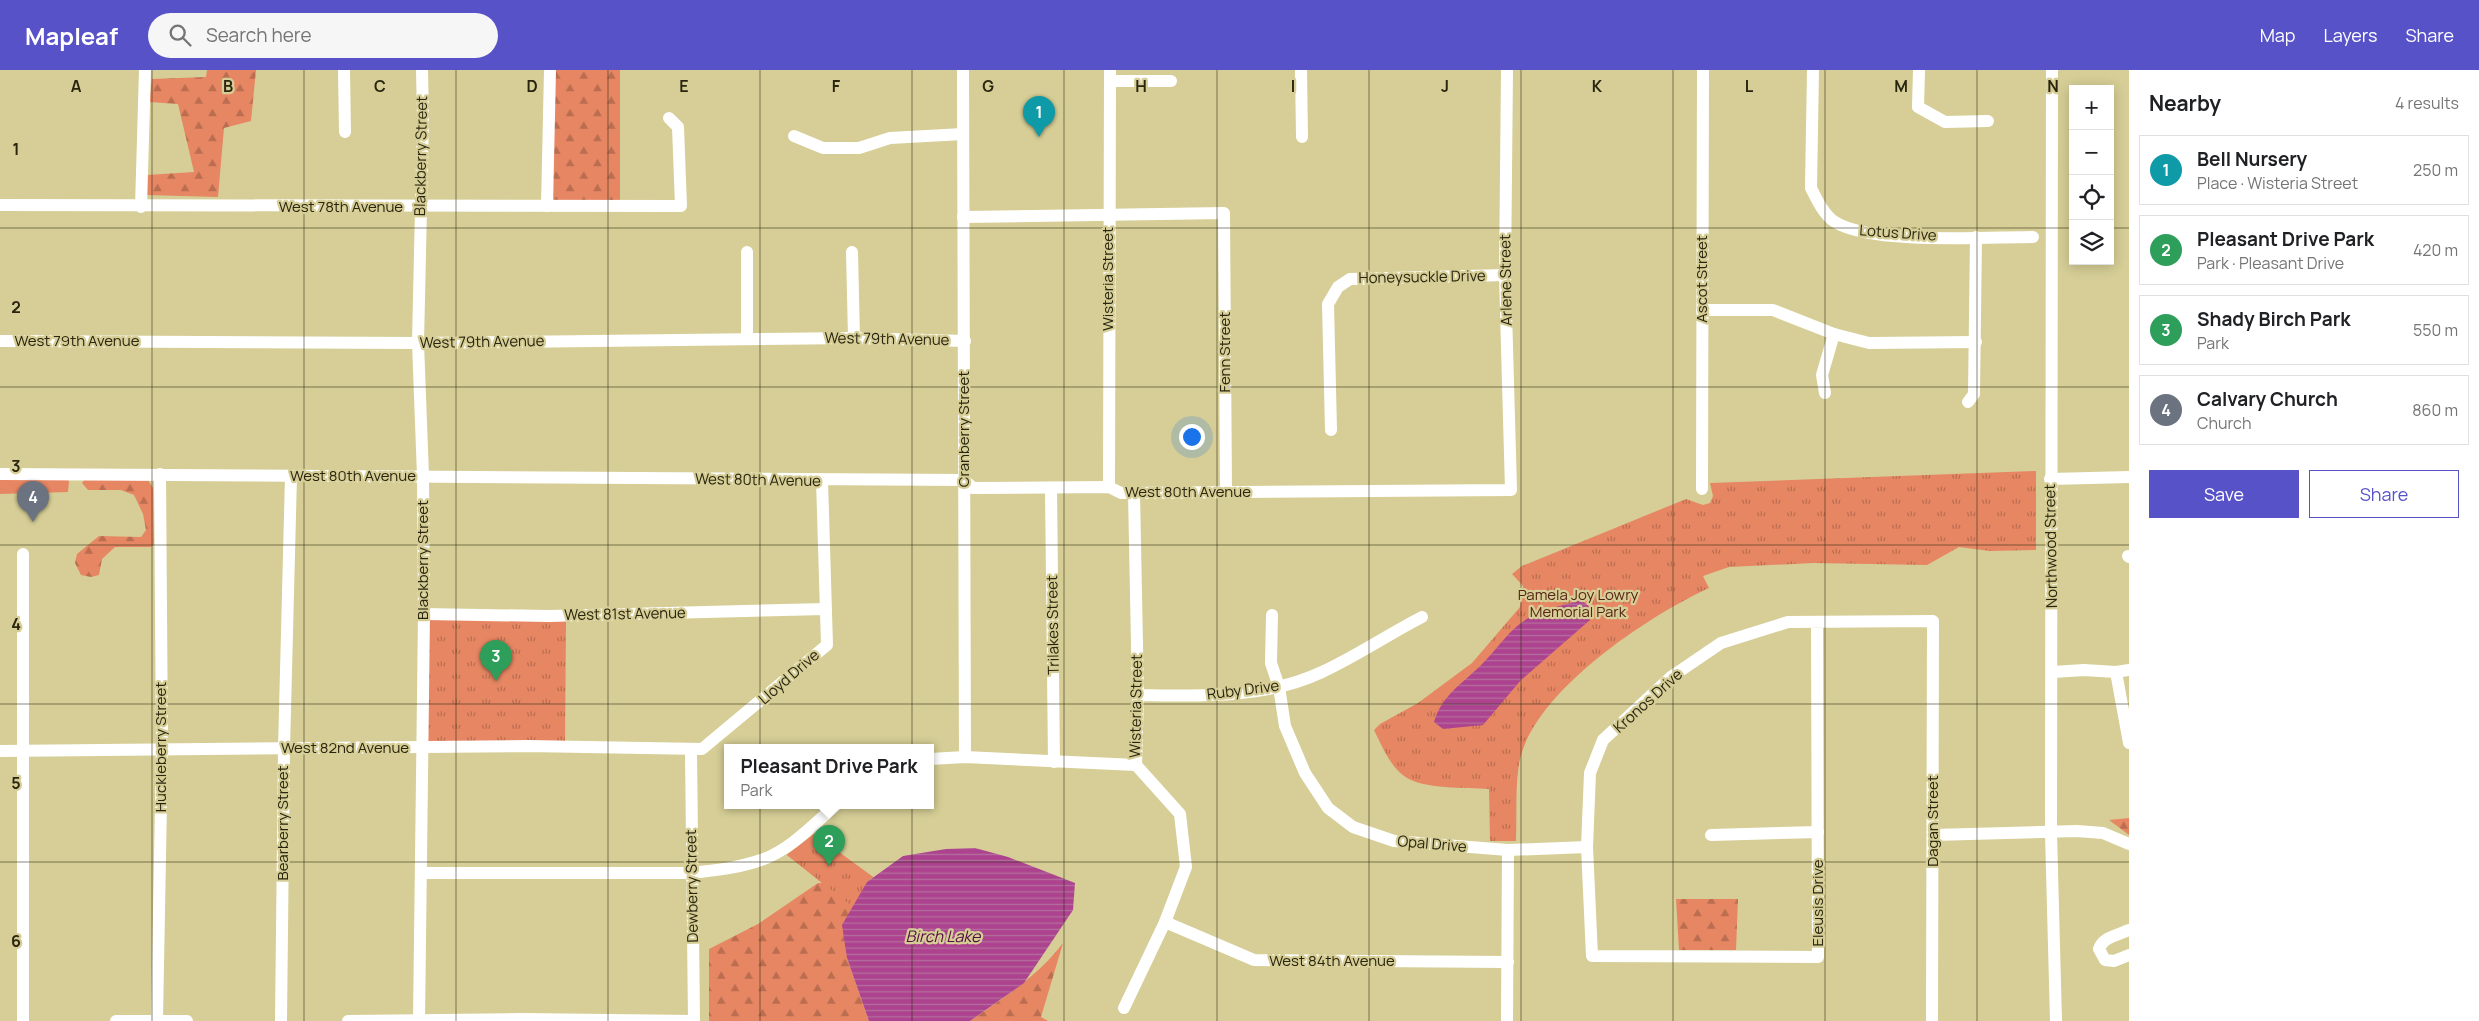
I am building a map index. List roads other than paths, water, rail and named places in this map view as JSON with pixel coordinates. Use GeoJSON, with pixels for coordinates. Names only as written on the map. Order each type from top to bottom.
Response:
{"type":"FeatureCollection","features":[{"type":"Feature","properties":{"kind":"street"},"geometry":{"type":"LineString","coordinates":[[141,207],[145,70]]}},
{"type":"Feature","properties":{"kind":"street"},"geometry":{"type":"LineString","coordinates":[[344,70],[345,132]]}},
{"type":"Feature","properties":{"kind":"street","name":"Blackberry Street"},"geometry":{"type":"LineString","coordinates":[[419,1020],[424,614],[423,476],[418,343],[422,70]]}},
{"type":"Feature","properties":{"kind":"street"},"geometry":{"type":"LineString","coordinates":[[548,206],[550,70]]}},
{"type":"Feature","properties":{"kind":"street","name":"Cranberry Street"},"geometry":{"type":"LineString","coordinates":[[963,70],[965,758]]}},
{"type":"Feature","properties":{"kind":"street"},"geometry":{"type":"LineString","coordinates":[[1302,70],[1302,137]]}},
{"type":"Feature","properties":{"kind":"street","name":"Arlene Street"},"geometry":{"type":"LineString","coordinates":[[1507,70],[1505,275],[1511,490]]}},
{"type":"Feature","properties":{"kind":"street","name":"Ascot Street"},"geometry":{"type":"LineString","coordinates":[[1702,489],[1703,70]]}},
{"type":"Feature","properties":{"kind":"street","name":"Lotus Drive"},"geometry":{"type":"LineString","coordinates":[[1813,70],[1811,188],[1820,206],[1833,222],[1866,233],[1976,237],[2033,236]]}},
{"type":"Feature","properties":{"kind":"street"},"geometry":{"type":"LineString","coordinates":[[1918,70],[1918,107],[1945,122],[1988,121]]}},
{"type":"Feature","properties":{"kind":"street","name":"Northwood Street"},"geometry":{"type":"LineString","coordinates":[[2052,70],[2054,234],[2050,479],[2053,672],[2051,833],[2056,1021]]}},
{"type":"Feature","properties":{"kind":"street"},"geometry":{"type":"LineString","coordinates":[[1110,76],[1171,81]]}},
{"type":"Feature","properties":{"kind":"street","name":"Wisteria Street"},"geometry":{"type":"LineString","coordinates":[[1109,488],[1108,216],[1110,76]]}},
{"type":"Feature","properties":{"kind":"street","name":"West 78th Avenue"},"geometry":{"type":"LineString","coordinates":[[0,205],[141,207],[681,206],[678,127],[668,118]]}},
{"type":"Feature","properties":{"kind":"street"},"geometry":{"type":"LineString","coordinates":[[794,136],[823,148],[859,148],[890,138],[963,134]]}},
{"type":"Feature","properties":{"kind":"street","name":"Fenn Street"},"geometry":{"type":"LineString","coordinates":[[1108,216],[1224,213],[1226,491]]}},
{"type":"Feature","properties":{"kind":"street"},"geometry":{"type":"LineString","coordinates":[[963,217],[1108,216]]}},
{"type":"Feature","properties":{"kind":"street"},"geometry":{"type":"LineString","coordinates":[[1968,402],[1974,394],[1976,237]]}},
{"type":"Feature","properties":{"kind":"street"},"geometry":{"type":"LineString","coordinates":[[747,252],[747,339]]}},
{"type":"Feature","properties":{"kind":"street"},"geometry":{"type":"LineString","coordinates":[[852,252],[854,338]]}},
{"type":"Feature","properties":{"kind":"street","name":"Honeysuckle Drive"},"geometry":{"type":"LineString","coordinates":[[1331,430],[1328,304],[1338,287],[1350,279],[1505,275]]}},
{"type":"Feature","properties":{"kind":"street"},"geometry":{"type":"LineString","coordinates":[[1702,310],[1773,310],[1834,334],[1869,343],[1976,342]]}},
{"type":"Feature","properties":{"kind":"street"},"geometry":{"type":"LineString","coordinates":[[1825,393],[1822,375],[1834,334]]}},
{"type":"Feature","properties":{"kind":"street","name":"West 79th Avenue"},"geometry":{"type":"LineString","coordinates":[[0,341],[418,343],[854,338],[965,341]]}},
{"type":"Feature","properties":{"kind":"street","name":"West 80th Avenue"},"geometry":{"type":"LineString","coordinates":[[0,474],[964,480],[973,488],[1109,488],[1122,493],[1511,490]]}},
{"type":"Feature","properties":{"kind":"street","name":"Huckleberry Street"},"geometry":{"type":"LineString","coordinates":[[157,1020],[162,748],[160,474]]}},
{"type":"Feature","properties":{"kind":"street","name":"Bearberry Street"},"geometry":{"type":"LineString","coordinates":[[281,1021],[284,749],[291,476]]}},
{"type":"Feature","properties":{"kind":"street"},"geometry":{"type":"LineString","coordinates":[[2050,479],[2129,477]]}},
{"type":"Feature","properties":{"kind":"street","name":"Lloyd Drive"},"geometry":{"type":"LineString","coordinates":[[691,751],[702,750],[827,644],[822,480]]}},
{"type":"Feature","properties":{"kind":"street","name":"Trilakes Street"},"geometry":{"type":"LineString","coordinates":[[1052,488],[1054,762]]}},
{"type":"Feature","properties":{"kind":"street","name":"Wisteria Street"},"geometry":{"type":"LineString","coordinates":[[1124,1008],[1164,922],[1186,867],[1180,814],[1136,765],[1138,695],[1134,493]]}},
{"type":"Feature","properties":{"kind":"street"},"geometry":{"type":"LineString","coordinates":[[23,554],[23,1021]]}},
{"type":"Feature","properties":{"kind":"street","name":"West 81st Avenue"},"geometry":{"type":"LineString","coordinates":[[424,614],[549,616],[825,609]]}},
{"type":"Feature","properties":{"kind":"street","name":"Opal Drive"},"geometry":{"type":"LineString","coordinates":[[1272,615],[1271,663],[1279,688],[1285,726],[1305,773],[1328,808],[1354,827],[1394,842],[1508,850],[1587,847]]}},
{"type":"Feature","properties":{"kind":"street","name":"Ruby Drive"},"geometry":{"type":"LineString","coordinates":[[1138,695],[1212,696],[1279,688],[1322,672],[1422,616]]}},
{"type":"Feature","properties":{"kind":"street","name":"Kronos Drive"},"geometry":{"type":"LineString","coordinates":[[1592,956],[1587,847],[1590,773],[1604,740],[1671,677],[1720,643],[1788,622],[1933,621]]}},
{"type":"Feature","properties":{"kind":"street","name":"Dagan Street"},"geometry":{"type":"LineString","coordinates":[[1932,1021],[1933,621]]}},
{"type":"Feature","properties":{"kind":"street","name":"Eleusis Drive"},"geometry":{"type":"LineString","coordinates":[[1592,956],[1818,957],[1817,622]]}},
{"type":"Feature","properties":{"kind":"street"},"geometry":{"type":"LineString","coordinates":[[2053,672],[2084,670],[2116,672],[2129,670]]}},
{"type":"Feature","properties":{"kind":"street"},"geometry":{"type":"LineString","coordinates":[[2116,672],[2129,743]]}},
{"type":"Feature","properties":{"kind":"street","name":"West 82nd Avenue"},"geometry":{"type":"LineString","coordinates":[[0,751],[528,746],[691,751]]}},
{"type":"Feature","properties":{"kind":"street","name":"Dewberry Street"},"geometry":{"type":"LineString","coordinates":[[691,751],[694,1021]]}},
{"type":"Feature","properties":{"kind":"street"},"geometry":{"type":"LineString","coordinates":[[934,758],[1136,765]]}},
{"type":"Feature","properties":{"kind":"street"},"geometry":{"type":"LineString","coordinates":[[422,873],[692,873],[736,867],[762,860],[782,849],[831,809]]}},
{"type":"Feature","properties":{"kind":"street"},"geometry":{"type":"LineString","coordinates":[[1933,835],[2077,831],[2102,834],[2129,844]]}},
{"type":"Feature","properties":{"kind":"street"},"geometry":{"type":"LineString","coordinates":[[1711,834],[1818,832]]}},
{"type":"Feature","properties":{"kind":"street"},"geometry":{"type":"LineString","coordinates":[[1508,850],[1508,1021]]}},
{"type":"Feature","properties":{"kind":"street","name":"West 84th Avenue"},"geometry":{"type":"LineString","coordinates":[[1164,922],[1254,960],[1508,962]]}},
{"type":"Feature","properties":{"kind":"street"},"geometry":{"type":"LineString","coordinates":[[2129,930],[2108,938],[2101,943],[2098,949],[2105,960],[2114,961],[2129,955]]}},
{"type":"Feature","properties":{"kind":"street"},"geometry":{"type":"LineString","coordinates":[[116,1021],[187,1021]]}},
{"type":"Feature","properties":{"kind":"street"},"geometry":{"type":"LineString","coordinates":[[348,1021],[694,1021]]}},
{"type":"Feature","properties":{"kind":"water"},"geometry":{"type":"Polygon","coordinates":[[[1581,600],[1592,609],[1590,620],[1521,680],[1483,725],[1443,729],[1434,722],[1448,696],[1519,625],[1551,608],[1581,600]]]}},
{"type":"Feature","properties":{"kind":"water","name":"Birch Lake"},"geometry":{"type":"Polygon","coordinates":[[[975,848],[1008,857],[1075,883],[1073,910],[1024,983],[970,1021],[869,1021],[847,958],[842,925],[867,882],[903,856],[946,849],[975,848]]]}},
{"type":"Feature","properties":{"kind":"place","name":"Bell Nursery"},"geometry":{"type":"Point","coordinates":[1039,137]}},
{"type":"Feature","properties":{"kind":"place","name":"Calvary Church"},"geometry":{"type":"Point","coordinates":[33,522]}},
{"type":"Feature","properties":{"kind":"place","name":"Shady Birch Park"},"geometry":{"type":"Point","coordinates":[496,681]}},
{"type":"Feature","properties":{"kind":"place","name":"Pleasant Drive Park"},"geometry":{"type":"Point","coordinates":[829,866]}},
{"type":"Feature","properties":{"kind":"park label","name":"Pamela Joy Lowry Memorial Park"},"geometry":{"type":"Point","coordinates":[1578,604]}}]}
